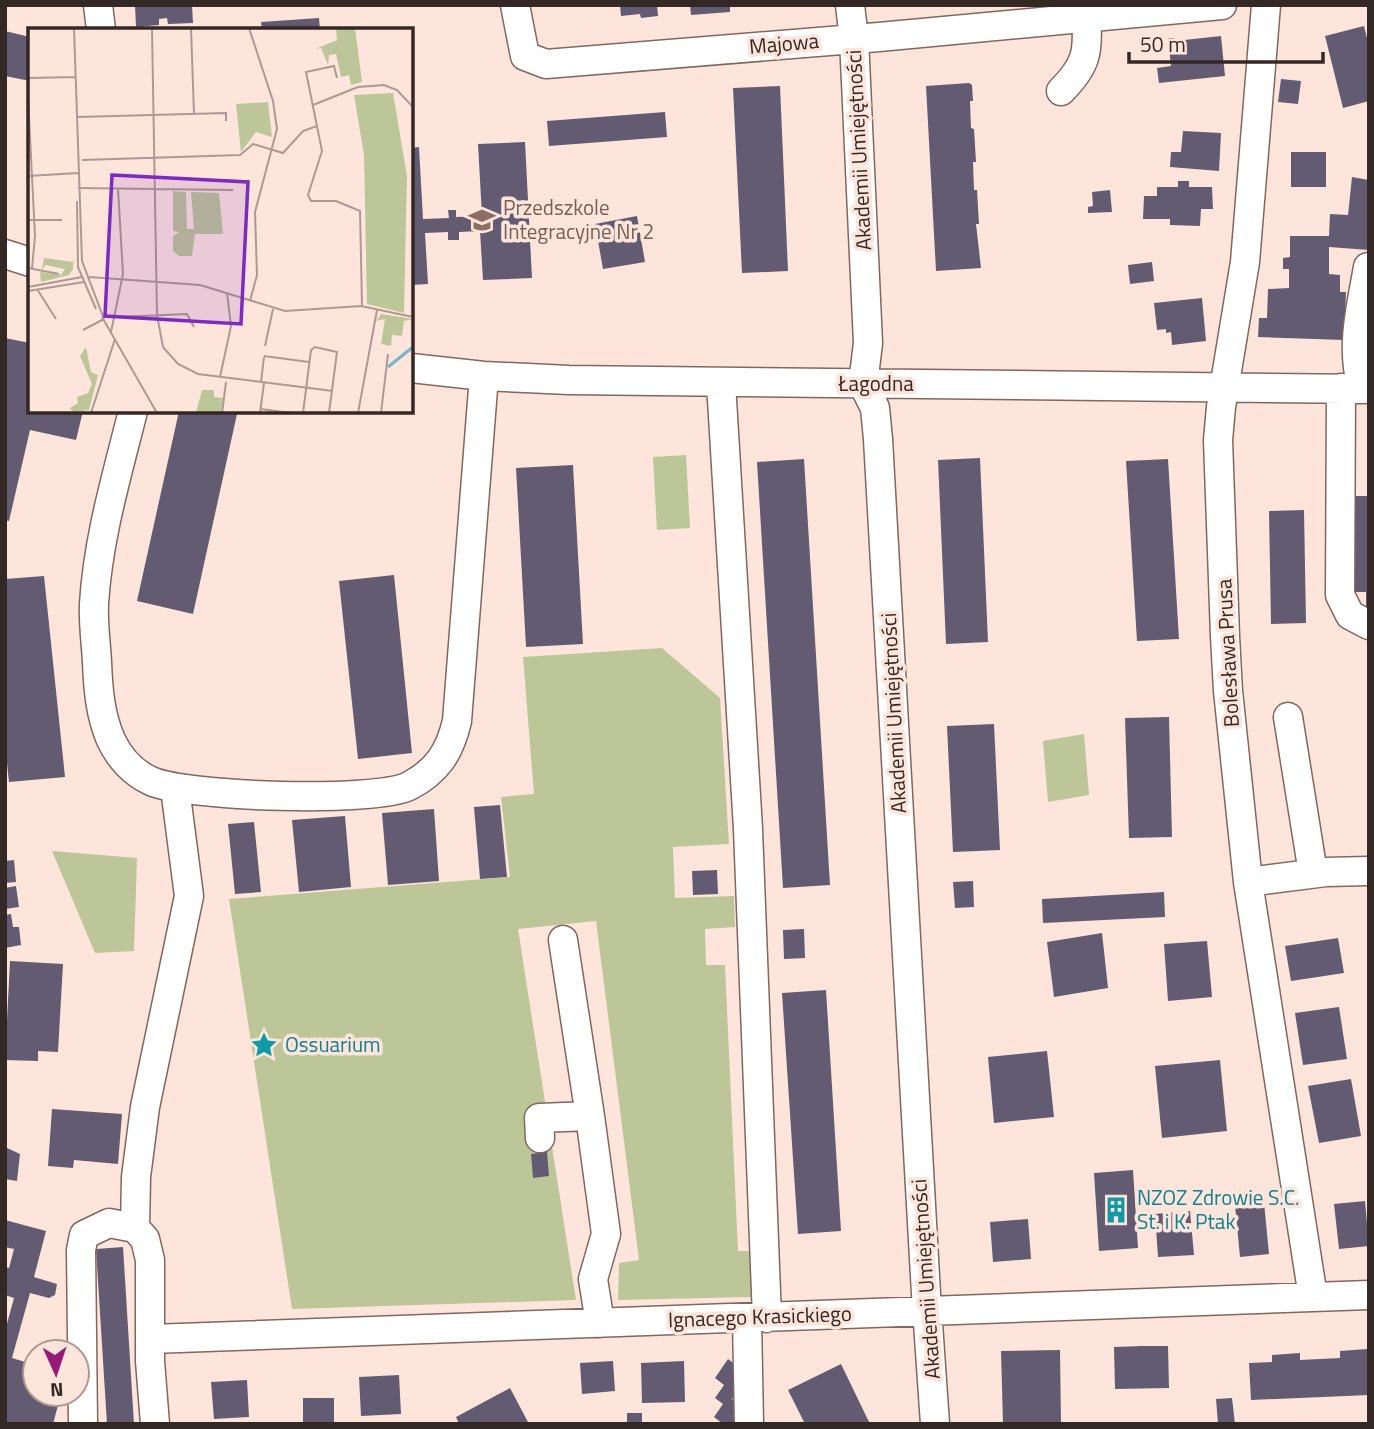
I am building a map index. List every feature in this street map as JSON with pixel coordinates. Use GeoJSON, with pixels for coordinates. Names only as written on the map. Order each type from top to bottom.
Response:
{"type":"FeatureCollection","features":[{"type":"Feature","properties":{"kind":"street"},"geometry":{"type":"LineString","coordinates":[[98,5],[101,28]]}},
{"type":"Feature","properties":{"kind":"street","name":"Majowa"},"geometry":{"type":"LineString","coordinates":[[515,5],[525,56],[534,62],[546,64],[1222,5]]}},
{"type":"Feature","properties":{"kind":"street","name":"Akademii Umiejętności"},"geometry":{"type":"LineString","coordinates":[[849,5],[854,39],[868,343],[863,384],[876,408],[935,1424]]}},
{"type":"Feature","properties":{"kind":"street","name":"Bolesława Prusa"},"geometry":{"type":"LineString","coordinates":[[1266,5],[1245,262],[1218,440],[1225,636],[1228,691],[1248,882],[1313,1297]]}},
{"type":"Feature","properties":{"kind":"street"},"geometry":{"type":"LineString","coordinates":[[1061,91],[1084,61],[1088,44],[1086,18]]}},
{"type":"Feature","properties":{"kind":"street"},"geometry":{"type":"LineString","coordinates":[[5,254],[28,261]]}},
{"type":"Feature","properties":{"kind":"street"},"geometry":{"type":"LineString","coordinates":[[1368,267],[1355,341],[1360,386],[1340,595],[1350,615],[1369,625]]}},
{"type":"Feature","properties":{"kind":"street","name":"Łagodna"},"geometry":{"type":"LineString","coordinates":[[413,368],[484,376],[721,383],[1360,386]]}},
{"type":"Feature","properties":{"kind":"street"},"geometry":{"type":"LineString","coordinates":[[133,413],[102,536],[94,606],[102,714],[111,741],[127,765],[149,781],[175,788],[302,796],[377,794],[408,787],[434,769],[452,745],[457,721],[484,376]]}},
{"type":"Feature","properties":{"kind":"street"},"geometry":{"type":"LineString","coordinates":[[721,383],[748,830],[757,1318],[749,1424]]}},
{"type":"Feature","properties":{"kind":"street"},"geometry":{"type":"LineString","coordinates":[[1289,718],[1313,873]]}},
{"type":"Feature","properties":{"kind":"street"},"geometry":{"type":"LineString","coordinates":[[135,1228],[136,1177],[145,1107],[189,896],[175,788]]}},
{"type":"Feature","properties":{"kind":"street"},"geometry":{"type":"LineString","coordinates":[[1248,882],[1313,873],[1369,871]]}},
{"type":"Feature","properties":{"kind":"street"},"geometry":{"type":"LineString","coordinates":[[563,940],[606,1234],[593,1279],[600,1323]]}},
{"type":"Feature","properties":{"kind":"street"},"geometry":{"type":"LineString","coordinates":[[540,1138],[540,1118],[590,1116]]}},
{"type":"Feature","properties":{"kind":"street"},"geometry":{"type":"LineString","coordinates":[[83,1424],[81,1250],[84,1235],[109,1223],[135,1228],[145,1239],[150,1260],[150,1361],[155,1424]]}},
{"type":"Feature","properties":{"kind":"street","name":"Ignacego Krasickiego"},"geometry":{"type":"LineString","coordinates":[[151,1339],[1369,1295]]}},
{"type":"Feature","properties":{"kind":"green space"},"geometry":{"type":"Polygon","coordinates":[[[686,455],[690,528],[657,530],[653,457],[686,455]]]}},
{"type":"Feature","properties":{"kind":"green space"},"geometry":{"type":"Polygon","coordinates":[[[662,648],[720,698],[729,844],[673,847],[675,898],[734,896],[735,927],[705,929],[706,965],[725,965],[738,1251],[752,1251],[752,1297],[618,1300],[619,1263],[639,1260],[596,921],[518,929],[576,1300],[292,1309],[229,899],[510,877],[501,797],[534,794],[523,657],[662,648]]]}},
{"type":"Feature","properties":{"kind":"green space"},"geometry":{"type":"Polygon","coordinates":[[[1084,734],[1089,795],[1048,802],[1043,741],[1084,734]]]}},
{"type":"Feature","properties":{"kind":"green space"},"geometry":{"type":"Polygon","coordinates":[[[52,851],[137,858],[134,951],[95,953],[52,851]]]}},
{"type":"Feature","properties":{"kind":"building"},"geometry":{"type":"Polygon","coordinates":[[[135,5],[192,5],[193,23],[168,24],[167,18],[159,19],[159,25],[136,27],[135,5]]]}},
{"type":"Feature","properties":{"kind":"building"},"geometry":{"type":"Polygon","coordinates":[[[620,5],[657,5],[658,16],[621,16],[620,5]]]}},
{"type":"Feature","properties":{"kind":"building"},"geometry":{"type":"Polygon","coordinates":[[[690,5],[730,5],[730,12],[691,15],[690,5]]]}},
{"type":"Feature","properties":{"kind":"building"},"geometry":{"type":"Polygon","coordinates":[[[319,18],[320,28],[262,28],[261,22],[319,18]]]}},
{"type":"Feature","properties":{"kind":"building"},"geometry":{"type":"Polygon","coordinates":[[[1364,26],[1369,46],[1369,101],[1343,108],[1325,36],[1364,26]]]}},
{"type":"Feature","properties":{"kind":"building"},"geometry":{"type":"Polygon","coordinates":[[[5,31],[28,37],[28,81],[5,76],[5,31]]]}},
{"type":"Feature","properties":{"kind":"building"},"geometry":{"type":"Polygon","coordinates":[[[1221,36],[1225,76],[1159,83],[1157,68],[1171,66],[1168,38],[1174,38],[1175,41],[1221,36]]]}},
{"type":"Feature","properties":{"kind":"building"},"geometry":{"type":"Polygon","coordinates":[[[1281,79],[1301,81],[1298,104],[1278,102],[1281,79]]]}},
{"type":"Feature","properties":{"kind":"building"},"geometry":{"type":"Polygon","coordinates":[[[972,85],[971,128],[974,129],[976,162],[973,162],[974,190],[977,190],[979,224],[976,224],[981,268],[936,271],[926,86],[972,85]]]}},
{"type":"Feature","properties":{"kind":"building"},"geometry":{"type":"Polygon","coordinates":[[[780,86],[788,271],[742,273],[733,88],[780,86]]]}},
{"type":"Feature","properties":{"kind":"building"},"geometry":{"type":"Polygon","coordinates":[[[665,112],[667,137],[549,146],[547,121],[665,112]]]}},
{"type":"Feature","properties":{"kind":"building"},"geometry":{"type":"Polygon","coordinates":[[[1183,131],[1221,133],[1219,171],[1170,167],[1171,152],[1181,152],[1183,131]]]}},
{"type":"Feature","properties":{"kind":"building"},"geometry":{"type":"Polygon","coordinates":[[[525,142],[532,278],[483,280],[480,231],[459,232],[459,240],[448,240],[448,232],[425,233],[428,284],[413,285],[413,148],[419,147],[423,219],[449,218],[448,210],[456,210],[456,217],[482,216],[478,144],[525,142]]]}},
{"type":"Feature","properties":{"kind":"building"},"geometry":{"type":"Polygon","coordinates":[[[1291,152],[1326,152],[1326,187],[1291,187],[1291,152]]]}},
{"type":"Feature","properties":{"kind":"building"},"geometry":{"type":"Polygon","coordinates":[[[1352,177],[1369,180],[1369,250],[1329,247],[1329,274],[1340,275],[1340,292],[1346,292],[1344,340],[1258,337],[1259,318],[1267,318],[1268,289],[1289,288],[1289,269],[1283,269],[1283,258],[1290,257],[1290,236],[1329,236],[1330,214],[1348,215],[1352,177]]]}},
{"type":"Feature","properties":{"kind":"building"},"geometry":{"type":"Polygon","coordinates":[[[1178,181],[1189,181],[1189,187],[1212,187],[1213,209],[1201,209],[1200,226],[1170,225],[1170,219],[1143,219],[1144,196],[1157,196],[1157,187],[1178,187],[1178,181]]]}},
{"type":"Feature","properties":{"kind":"building"},"geometry":{"type":"Polygon","coordinates":[[[1110,190],[1112,212],[1088,213],[1088,207],[1093,206],[1092,192],[1110,190]]]}},
{"type":"Feature","properties":{"kind":"building"},"geometry":{"type":"Polygon","coordinates":[[[637,216],[645,262],[603,269],[595,224],[637,216]]]}},
{"type":"Feature","properties":{"kind":"building"},"geometry":{"type":"Polygon","coordinates":[[[1152,262],[1154,281],[1130,284],[1128,265],[1152,262]]]}},
{"type":"Feature","properties":{"kind":"building"},"geometry":{"type":"Polygon","coordinates":[[[1202,298],[1206,341],[1172,345],[1171,332],[1166,333],[1166,329],[1157,330],[1154,303],[1202,298]]]}},
{"type":"Feature","properties":{"kind":"building"},"geometry":{"type":"Polygon","coordinates":[[[5,338],[28,343],[28,413],[83,413],[76,440],[30,430],[9,521],[5,520],[5,338]]]}},
{"type":"Feature","properties":{"kind":"building"},"geometry":{"type":"Polygon","coordinates":[[[179,413],[237,414],[193,614],[137,601],[179,413]]]}},
{"type":"Feature","properties":{"kind":"building"},"geometry":{"type":"Polygon","coordinates":[[[980,458],[988,642],[946,644],[938,460],[980,458]]]}},
{"type":"Feature","properties":{"kind":"building"},"geometry":{"type":"Polygon","coordinates":[[[804,459],[830,885],[783,888],[757,462],[804,459]]]}},
{"type":"Feature","properties":{"kind":"building"},"geometry":{"type":"Polygon","coordinates":[[[1168,459],[1179,639],[1137,641],[1126,461],[1168,459]]]}},
{"type":"Feature","properties":{"kind":"building"},"geometry":{"type":"Polygon","coordinates":[[[573,465],[583,644],[526,647],[516,468],[573,465]]]}},
{"type":"Feature","properties":{"kind":"building"},"geometry":{"type":"Polygon","coordinates":[[[1350,496],[1369,496],[1369,607],[1366,607],[1366,592],[1349,592],[1350,496]]]}},
{"type":"Feature","properties":{"kind":"building"},"geometry":{"type":"Polygon","coordinates":[[[1304,510],[1306,623],[1271,624],[1269,511],[1304,510]]]}},
{"type":"Feature","properties":{"kind":"building"},"geometry":{"type":"Polygon","coordinates":[[[394,575],[412,753],[358,759],[339,581],[394,575]]]}},
{"type":"Feature","properties":{"kind":"building"},"geometry":{"type":"Polygon","coordinates":[[[44,576],[65,777],[9,782],[5,745],[5,579],[44,576]]]}},
{"type":"Feature","properties":{"kind":"building"},"geometry":{"type":"Polygon","coordinates":[[[1169,717],[1172,837],[1129,838],[1125,718],[1169,717]]]}},
{"type":"Feature","properties":{"kind":"building"},"geometry":{"type":"Polygon","coordinates":[[[994,724],[1000,850],[953,852],[947,726],[994,724]]]}},
{"type":"Feature","properties":{"kind":"building"},"geometry":{"type":"Polygon","coordinates":[[[500,805],[507,877],[480,879],[474,807],[500,805]]]}},
{"type":"Feature","properties":{"kind":"building"},"geometry":{"type":"Polygon","coordinates":[[[434,809],[439,881],[388,885],[382,813],[434,809]]]}},
{"type":"Feature","properties":{"kind":"building"},"geometry":{"type":"Polygon","coordinates":[[[345,816],[351,887],[299,892],[292,820],[345,816]]]}},
{"type":"Feature","properties":{"kind":"building"},"geometry":{"type":"Polygon","coordinates":[[[254,822],[261,892],[235,894],[228,824],[254,822]]]}},
{"type":"Feature","properties":{"kind":"building"},"geometry":{"type":"Polygon","coordinates":[[[14,860],[16,882],[5,883],[5,861],[14,860]]]}},
{"type":"Feature","properties":{"kind":"building"},"geometry":{"type":"Polygon","coordinates":[[[717,870],[718,894],[693,895],[692,871],[717,870]]]}},
{"type":"Feature","properties":{"kind":"building"},"geometry":{"type":"Polygon","coordinates":[[[973,881],[974,907],[955,908],[953,882],[973,881]]]}},
{"type":"Feature","properties":{"kind":"building"},"geometry":{"type":"Polygon","coordinates":[[[16,886],[19,907],[5,909],[5,888],[16,886]]]}},
{"type":"Feature","properties":{"kind":"building"},"geometry":{"type":"Polygon","coordinates":[[[1164,892],[1165,917],[1043,923],[1042,899],[1164,892]]]}},
{"type":"Feature","properties":{"kind":"building"},"geometry":{"type":"Polygon","coordinates":[[[11,914],[13,927],[19,927],[21,945],[5,948],[5,915],[11,914]]]}},
{"type":"Feature","properties":{"kind":"building"},"geometry":{"type":"Polygon","coordinates":[[[804,929],[805,958],[784,959],[783,930],[804,929]]]}},
{"type":"Feature","properties":{"kind":"building"},"geometry":{"type":"Polygon","coordinates":[[[1102,933],[1108,988],[1054,997],[1047,942],[1102,933]]]}},
{"type":"Feature","properties":{"kind":"building"},"geometry":{"type":"Polygon","coordinates":[[[1338,938],[1344,973],[1291,981],[1285,946],[1338,938]]]}},
{"type":"Feature","properties":{"kind":"building"},"geometry":{"type":"Polygon","coordinates":[[[1207,941],[1212,997],[1168,1001],[1164,944],[1207,941]]]}},
{"type":"Feature","properties":{"kind":"building"},"geometry":{"type":"Polygon","coordinates":[[[10,961],[63,964],[58,1052],[38,1051],[38,1061],[5,1060],[10,961]]]}},
{"type":"Feature","properties":{"kind":"building"},"geometry":{"type":"Polygon","coordinates":[[[826,990],[841,1231],[798,1234],[782,993],[826,990]]]}},
{"type":"Feature","properties":{"kind":"building"},"geometry":{"type":"Polygon","coordinates":[[[1339,1007],[1347,1059],[1303,1065],[1295,1013],[1339,1007]]]}},
{"type":"Feature","properties":{"kind":"building"},"geometry":{"type":"Polygon","coordinates":[[[1047,1051],[1054,1117],[994,1123],[988,1057],[1047,1051]]]}},
{"type":"Feature","properties":{"kind":"building"},"geometry":{"type":"Polygon","coordinates":[[[1220,1060],[1227,1131],[1162,1138],[1155,1066],[1220,1060]]]}},
{"type":"Feature","properties":{"kind":"building"},"geometry":{"type":"Polygon","coordinates":[[[1351,1079],[1361,1136],[1319,1143],[1308,1086],[1351,1079]]]}},
{"type":"Feature","properties":{"kind":"building"},"geometry":{"type":"Polygon","coordinates":[[[52,1109],[122,1114],[118,1164],[74,1160],[73,1168],[48,1166],[52,1109]]]}},
{"type":"Feature","properties":{"kind":"building"},"geometry":{"type":"Polygon","coordinates":[[[5,1147],[20,1154],[17,1181],[5,1179],[5,1147]]]}},
{"type":"Feature","properties":{"kind":"building"},"geometry":{"type":"Polygon","coordinates":[[[547,1152],[549,1176],[533,1178],[531,1154],[547,1152]]]}},
{"type":"Feature","properties":{"kind":"building","name":"NZOZ Zdrowie S.C. St. i K. Ptak"},"geometry":{"type":"Polygon","coordinates":[[[1133,1170],[1138,1248],[1099,1251],[1094,1173],[1133,1170]]]}},
{"type":"Feature","properties":{"kind":"building"},"geometry":{"type":"Polygon","coordinates":[[[1263,1192],[1269,1254],[1240,1257],[1234,1195],[1263,1192]]]}},
{"type":"Feature","properties":{"kind":"building"},"geometry":{"type":"Polygon","coordinates":[[[1365,1201],[1369,1246],[1339,1249],[1334,1204],[1365,1201]]]}},
{"type":"Feature","properties":{"kind":"building"},"geometry":{"type":"Polygon","coordinates":[[[1190,1211],[1194,1255],[1158,1257],[1155,1214],[1190,1211]]]}},
{"type":"Feature","properties":{"kind":"building"},"geometry":{"type":"Polygon","coordinates":[[[1028,1219],[1031,1259],[993,1262],[990,1222],[1028,1219]]]}},
{"type":"Feature","properties":{"kind":"building"},"geometry":{"type":"Polygon","coordinates":[[[5,1220],[46,1231],[34,1277],[57,1284],[55,1295],[49,1298],[30,1293],[12,1358],[21,1361],[21,1408],[57,1408],[53,1424],[5,1424],[5,1331],[14,1298],[5,1295],[5,1267],[9,1268],[14,1249],[5,1247],[5,1220]]]}},
{"type":"Feature","properties":{"kind":"building"},"geometry":{"type":"Polygon","coordinates":[[[123,1247],[134,1424],[107,1424],[96,1249],[123,1247]]]}},
{"type":"Feature","properties":{"kind":"building"},"geometry":{"type":"Polygon","coordinates":[[[1168,1346],[1169,1388],[1115,1389],[1114,1347],[1168,1346]]]}},
{"type":"Feature","properties":{"kind":"building"},"geometry":{"type":"Polygon","coordinates":[[[1367,1349],[1369,1395],[1251,1400],[1249,1363],[1272,1362],[1272,1355],[1300,1353],[1300,1360],[1340,1358],[1340,1351],[1367,1349]]]}},
{"type":"Feature","properties":{"kind":"building"},"geometry":{"type":"Polygon","coordinates":[[[1060,1350],[1061,1424],[1003,1424],[1001,1351],[1060,1350]]]}},
{"type":"Feature","properties":{"kind":"building"},"geometry":{"type":"Polygon","coordinates":[[[728,1359],[740,1368],[733,1378],[742,1385],[732,1399],[741,1405],[733,1416],[744,1424],[723,1424],[714,1417],[723,1404],[715,1398],[724,1385],[715,1378],[728,1359]]]}},
{"type":"Feature","properties":{"kind":"building"},"geometry":{"type":"Polygon","coordinates":[[[613,1361],[615,1391],[582,1394],[580,1363],[613,1361]]]}},
{"type":"Feature","properties":{"kind":"building"},"geometry":{"type":"Polygon","coordinates":[[[684,1361],[685,1402],[642,1403],[641,1363],[684,1361]]]}},
{"type":"Feature","properties":{"kind":"building"},"geometry":{"type":"Polygon","coordinates":[[[841,1364],[870,1424],[805,1424],[788,1390],[841,1364]]]}},
{"type":"Feature","properties":{"kind":"building"},"geometry":{"type":"Polygon","coordinates":[[[399,1375],[401,1414],[361,1416],[359,1377],[399,1375]]]}},
{"type":"Feature","properties":{"kind":"building"},"geometry":{"type":"Polygon","coordinates":[[[247,1380],[249,1417],[214,1419],[211,1382],[247,1380]]]}},
{"type":"Feature","properties":{"kind":"building"},"geometry":{"type":"Polygon","coordinates":[[[510,1388],[529,1424],[459,1424],[456,1417],[510,1388]]]}},
{"type":"Feature","properties":{"kind":"building"},"geometry":{"type":"Polygon","coordinates":[[[303,1398],[334,1398],[334,1424],[303,1424],[303,1398]]]}},
{"type":"Feature","properties":{"kind":"building"},"geometry":{"type":"Polygon","coordinates":[[[1232,1398],[1235,1424],[1218,1424],[1216,1399],[1232,1398]]]}},
{"type":"Feature","properties":{"kind":"building"},"geometry":{"type":"Polygon","coordinates":[[[627,1413],[642,1413],[642,1424],[627,1424],[627,1413]]]}},
{"type":"Feature","properties":{"kind":"place","name":"Przedszkole Integracyjne Nr 2"},"geometry":{"type":"Point","coordinates":[482,220]}},
{"type":"Feature","properties":{"kind":"place","name":"Ossuarium"},"geometry":{"type":"Point","coordinates":[264,1045]}},
{"type":"Feature","properties":{"kind":"place","name":"NZOZ Zdrowie S.C. St. i K. Ptak"},"geometry":{"type":"Point","coordinates":[1116,1210]}}]}
